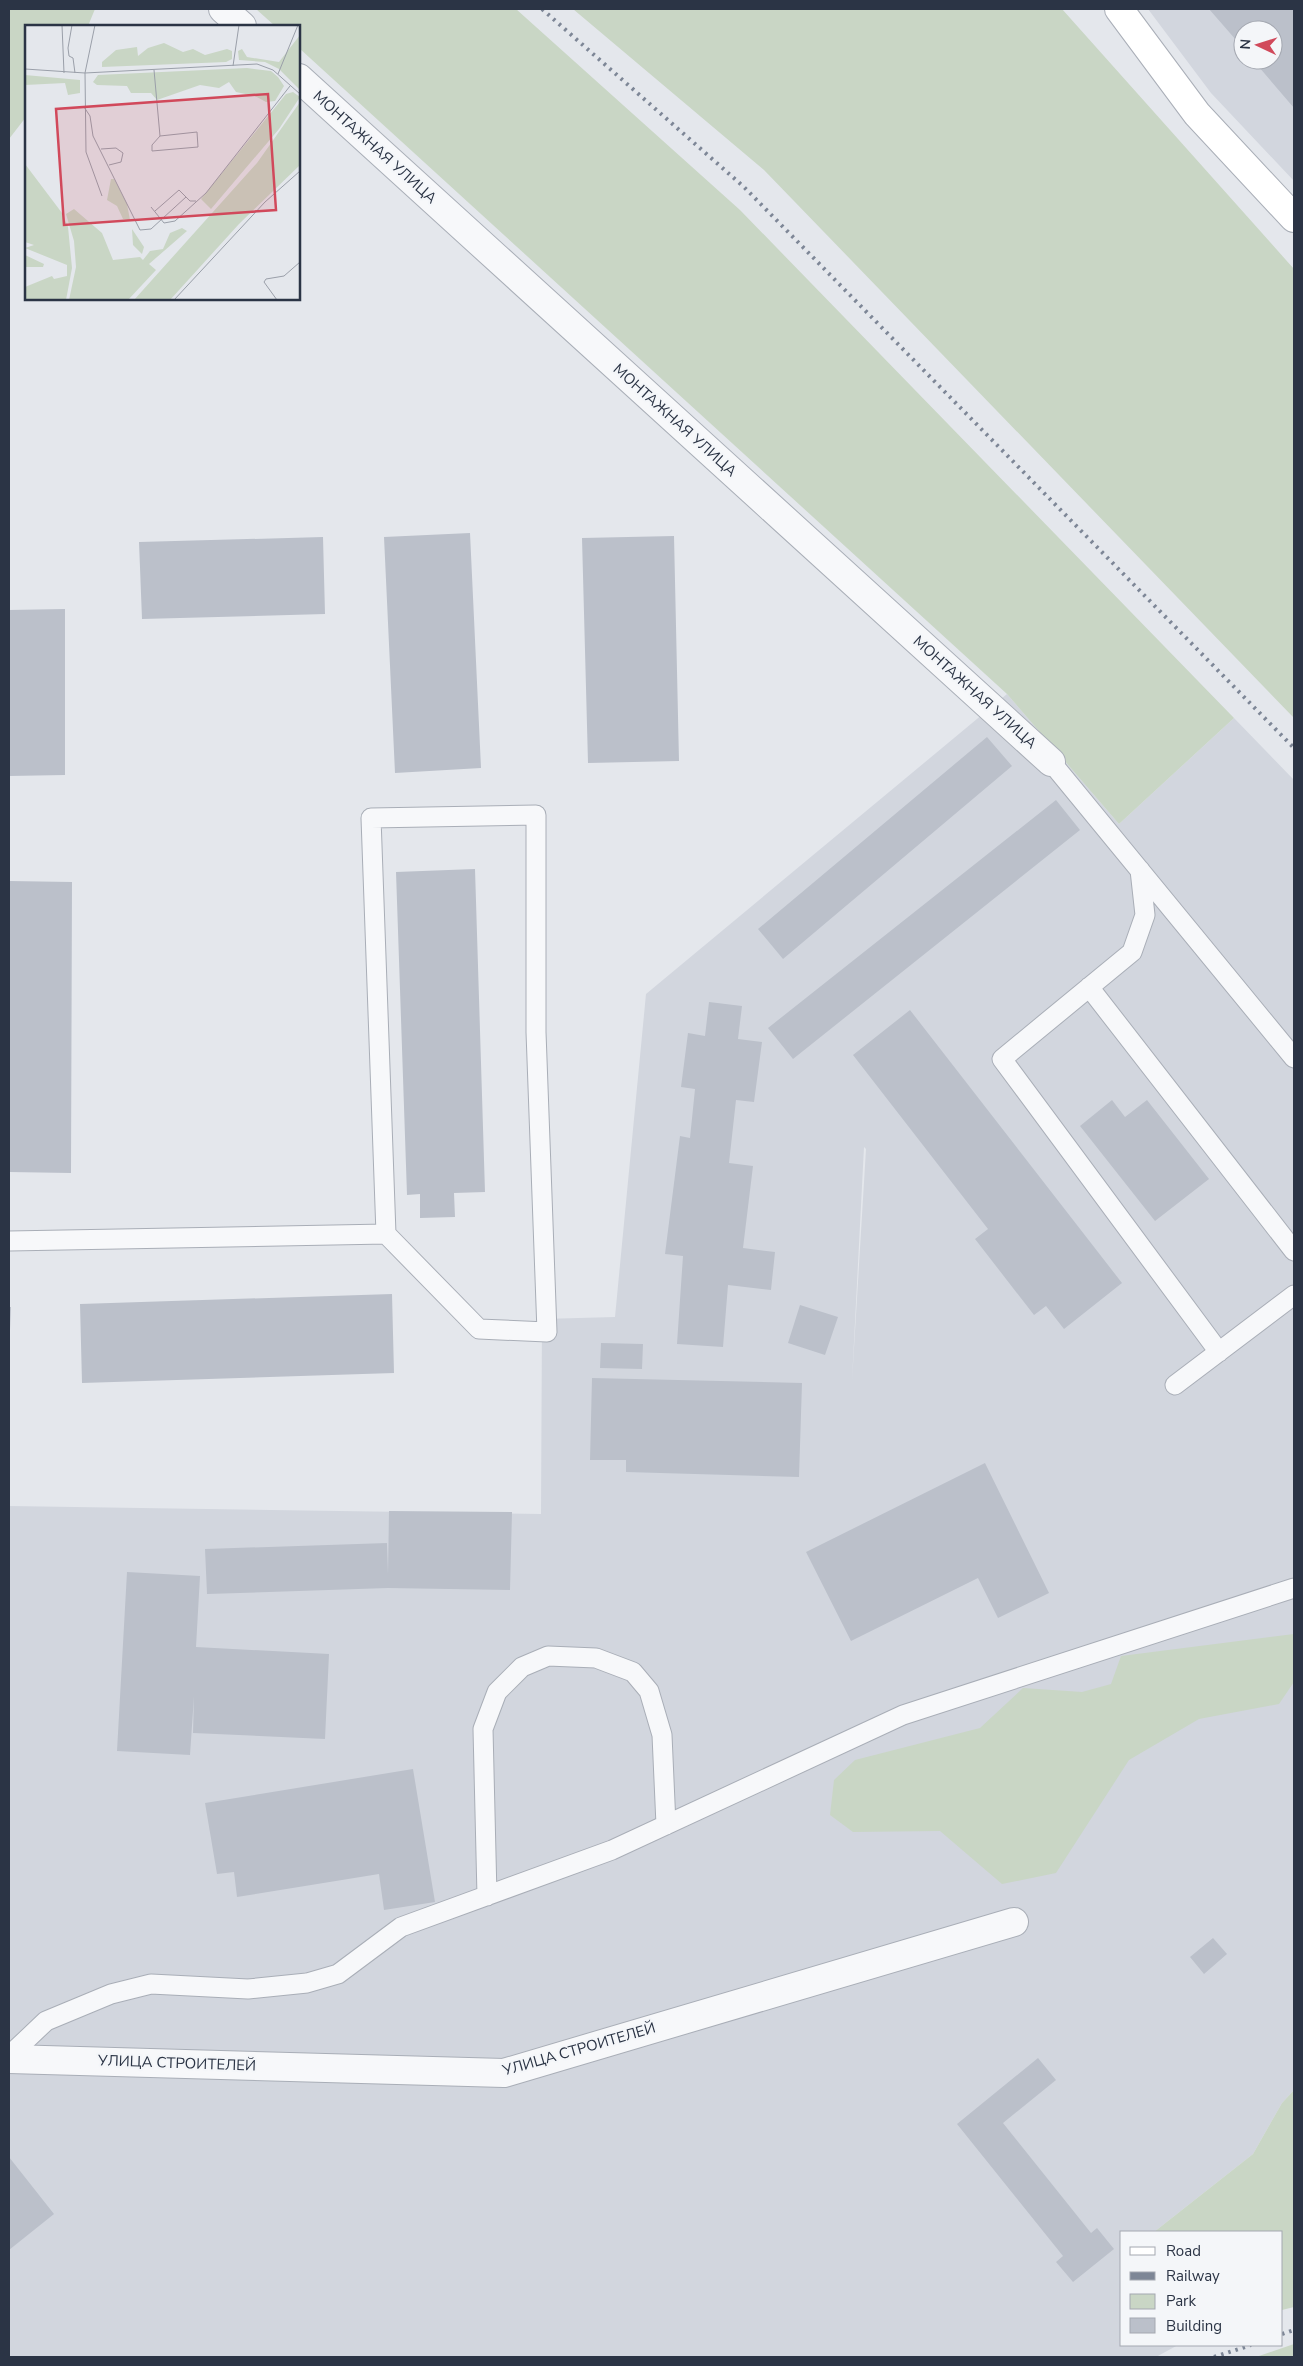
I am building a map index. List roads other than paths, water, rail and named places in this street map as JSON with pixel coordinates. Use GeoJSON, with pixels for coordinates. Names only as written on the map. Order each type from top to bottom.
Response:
{"type":"FeatureCollection","features":[{"type":"Feature","properties":{"kind":"main road"},"geometry":{"type":"LineString","coordinates":[[1119,9],[1197,114],[1294,218]]}},
{"type":"Feature","properties":{"kind":"street"},"geometry":{"type":"LineString","coordinates":[[223,9],[241,25]]}},
{"type":"Feature","properties":{"kind":"street","name":"МОНТАЖНАЯ УЛИЦА"},"geometry":{"type":"LineString","coordinates":[[300,79],[1051,762]]}},
{"type":"Feature","properties":{"kind":"street","name":"УЛИЦА СТРОИТЕЛЕЙ"},"geometry":{"type":"LineString","coordinates":[[9,2057],[504,2073],[1014,1922]]}},
{"type":"Feature","properties":{"kind":"lane"},"geometry":{"type":"LineString","coordinates":[[1051,762],[1294,1058]]}},
{"type":"Feature","properties":{"kind":"lane"},"geometry":{"type":"LineString","coordinates":[[9,1241],[386,1234],[479,1328],[547,1332],[536,1032],[536,815],[371,818],[386,1234]]}},
{"type":"Feature","properties":{"kind":"lane"},"geometry":{"type":"LineString","coordinates":[[1140,870],[1145,915],[1132,952],[1002,1059],[1219,1352]]}},
{"type":"Feature","properties":{"kind":"lane"},"geometry":{"type":"LineString","coordinates":[[1089,987],[1294,1251]]}},
{"type":"Feature","properties":{"kind":"lane"},"geometry":{"type":"LineString","coordinates":[[1175,1385],[1294,1295]]}},
{"type":"Feature","properties":{"kind":"lane"},"geometry":{"type":"LineString","coordinates":[[9,2057],[46,2021],[110,1994],[151,1984],[248,1989],[307,1983],[338,1974],[401,1927],[612,1850],[903,1715],[1294,1588]]}},
{"type":"Feature","properties":{"kind":"lane"},"geometry":{"type":"LineString","coordinates":[[488,1896],[483,1729],[497,1692],[522,1667],[548,1656],[596,1658],[633,1672],[649,1691],[662,1735],[666,1825]]}},
{"type":"Feature","properties":{"kind":"railway"},"geometry":{"type":"LineString","coordinates":[[542,9],[744,187],[1294,748]]}},
{"type":"Feature","properties":{"kind":"railway"},"geometry":{"type":"LineString","coordinates":[[1283,2334],[1294,2330]]}},
{"type":"Feature","properties":{"kind":"railway"},"geometry":{"type":"LineString","coordinates":[[1214,2357],[1248,2346]]}}]}
